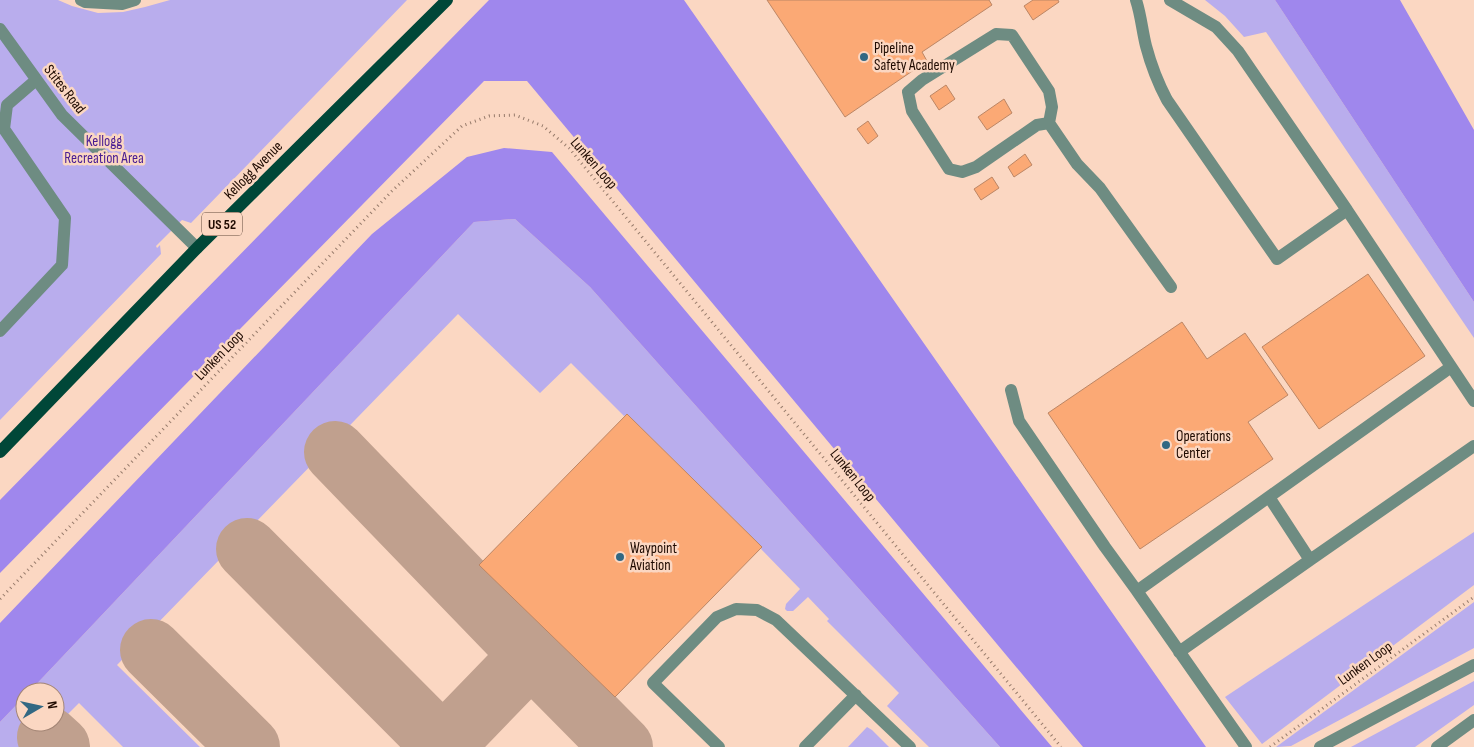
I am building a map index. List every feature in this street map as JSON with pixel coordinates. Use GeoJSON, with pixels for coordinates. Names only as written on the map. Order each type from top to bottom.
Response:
{"type":"FeatureCollection","features":[{"type":"Feature","properties":{"kind":"main road","name":"Kellogg Avenue"},"geometry":{"type":"LineString","coordinates":[[0,452],[197,248],[448,0]]}},
{"type":"Feature","properties":{"kind":"lane"},"geometry":{"type":"LineString","coordinates":[[81,0],[85,2],[122,4],[135,0]]}},
{"type":"Feature","properties":{"kind":"lane"},"geometry":{"type":"LineString","coordinates":[[1136,0],[1141,14],[1146,45],[1158,83],[1167,100],[1277,259],[1347,210]]}},
{"type":"Feature","properties":{"kind":"lane"},"geometry":{"type":"LineString","coordinates":[[1170,0],[1216,27],[1238,52],[1347,210],[1474,401]]}},
{"type":"Feature","properties":{"kind":"lane","name":"Stites Road"},"geometry":{"type":"LineString","coordinates":[[0,29],[62,115],[197,248]]}},
{"type":"Feature","properties":{"kind":"lane"},"geometry":{"type":"LineString","coordinates":[[1050,123],[1037,125],[976,167],[962,172],[949,169],[912,111],[908,92],[922,80],[996,34],[1012,34],[1049,91],[1052,107],[1050,123],[1077,164],[1100,188],[1171,287]]}},
{"type":"Feature","properties":{"kind":"lane"},"geometry":{"type":"LineString","coordinates":[[0,331],[62,265],[65,218],[4,129],[7,104],[36,80]]}},
{"type":"Feature","properties":{"kind":"lane"},"geometry":{"type":"LineString","coordinates":[[1137,591],[1451,367]]}},
{"type":"Feature","properties":{"kind":"lane"},"geometry":{"type":"LineString","coordinates":[[1011,390],[1019,421],[1105,548],[1246,747]]}},
{"type":"Feature","properties":{"kind":"lane"},"geometry":{"type":"LineString","coordinates":[[1179,652],[1474,446]]}},
{"type":"Feature","properties":{"kind":"lane"},"geometry":{"type":"LineString","coordinates":[[1269,497],[1310,560]]}},
{"type":"Feature","properties":{"kind":"lane"},"geometry":{"type":"LineString","coordinates":[[719,747],[653,683],[717,617],[736,609],[756,610],[776,620],[910,747]]}},
{"type":"Feature","properties":{"kind":"lane"},"geometry":{"type":"LineString","coordinates":[[1320,747],[1474,666]]}},
{"type":"Feature","properties":{"kind":"lane"},"geometry":{"type":"LineString","coordinates":[[804,747],[856,695]]}},
{"type":"Feature","properties":{"kind":"lane"},"geometry":{"type":"LineString","coordinates":[[1438,747],[1474,720]]}},
{"type":"Feature","properties":{"kind":"path","name":"Lunken Loop"},"geometry":{"type":"LineString","coordinates":[[0,599],[392,191],[462,126],[489,116],[515,115],[543,126],[569,148],[1061,747]]}},
{"type":"Feature","properties":{"kind":"path","name":"Lunken Loop"},"geometry":{"type":"LineString","coordinates":[[1270,747],[1474,597]]}},
{"type":"Feature","properties":{"kind":"green space","name":"Kellogg Recreation Area"},"geometry":{"type":"Polygon","coordinates":[[[0,0],[58,0],[98,13],[123,12],[170,0],[407,0],[191,223],[182,220],[156,246],[157,248],[160,245],[161,254],[0,420],[0,0]]]}},
{"type":"Feature","properties":{"kind":"green space"},"geometry":{"type":"Polygon","coordinates":[[[1205,0],[1275,0],[1474,302],[1474,338],[1266,32],[1244,37],[1225,16],[1205,0]]]}},
{"type":"Feature","properties":{"kind":"green space"},"geometry":{"type":"Polygon","coordinates":[[[515,219],[590,287],[1000,747],[929,747],[887,706],[899,693],[827,621],[829,619],[808,597],[793,611],[785,609],[786,604],[800,589],[761,549],[762,547],[627,414],[624,416],[571,363],[540,393],[458,314],[117,665],[200,747],[123,747],[79,703],[65,717],[65,682],[38,682],[474,222],[515,219]]]}},
{"type":"Feature","properties":{"kind":"green space"},"geometry":{"type":"Polygon","coordinates":[[[1474,532],[1474,585],[1262,744],[1225,697],[1474,532]]]}},
{"type":"Feature","properties":{"kind":"green space"},"geometry":{"type":"Polygon","coordinates":[[[1474,602],[1474,648],[1291,746],[1276,747],[1474,602]]]}},
{"type":"Feature","properties":{"kind":"green space"},"geometry":{"type":"Polygon","coordinates":[[[1474,681],[1474,705],[1415,747],[1351,747],[1474,681]]]}},
{"type":"Feature","properties":{"kind":"green space"},"geometry":{"type":"Polygon","coordinates":[[[15,706],[15,732],[50,732],[35,747],[0,747],[0,722],[15,706]]]}},
{"type":"Feature","properties":{"kind":"green space"},"geometry":{"type":"Polygon","coordinates":[[[867,727],[872,730],[889,747],[848,747],[867,727]]]}},
{"type":"Feature","properties":{"kind":"shaded area"},"geometry":{"type":"Polygon","coordinates":[[[489,0],[684,0],[1206,747],[1083,747],[527,81],[484,81],[0,573],[0,500],[489,0]]]}},
{"type":"Feature","properties":{"kind":"shaded area"},"geometry":{"type":"Polygon","coordinates":[[[1275,0],[1400,0],[1474,130],[1474,302],[1275,0]]]}},
{"type":"Feature","properties":{"kind":"shaded area"},"geometry":{"type":"Polygon","coordinates":[[[504,148],[552,152],[1052,747],[1000,747],[590,287],[515,219],[474,222],[38,682],[15,682],[15,706],[0,722],[0,623],[372,234],[467,157],[504,148]]]}},
{"type":"Feature","properties":{"kind":"building","name":"Pipeline Safety Academy"},"geometry":{"type":"Polygon","coordinates":[[[767,0],[989,0],[992,5],[922,52],[927,61],[845,117],[767,0]]]}},
{"type":"Feature","properties":{"kind":"building"},"geometry":{"type":"Polygon","coordinates":[[[1033,0],[1058,0],[1059,2],[1033,20],[1024,6],[1033,0]]]}},
{"type":"Feature","properties":{"kind":"building"},"geometry":{"type":"Polygon","coordinates":[[[946,85],[955,99],[939,110],[930,96],[946,85]]]}},
{"type":"Feature","properties":{"kind":"building"},"geometry":{"type":"Polygon","coordinates":[[[1004,99],[1012,113],[987,130],[978,117],[1004,99]]]}},
{"type":"Feature","properties":{"kind":"building"},"geometry":{"type":"Polygon","coordinates":[[[868,121],[878,136],[868,144],[857,129],[868,121]]]}},
{"type":"Feature","properties":{"kind":"building"},"geometry":{"type":"Polygon","coordinates":[[[1025,154],[1032,165],[1014,177],[1008,167],[1025,154]]]}},
{"type":"Feature","properties":{"kind":"building"},"geometry":{"type":"Polygon","coordinates":[[[992,177],[999,188],[981,200],[974,189],[992,177]]]}},
{"type":"Feature","properties":{"kind":"building"},"geometry":{"type":"Polygon","coordinates":[[[1368,274],[1425,356],[1319,429],[1262,347],[1368,274]]]}},
{"type":"Feature","properties":{"kind":"building","name":"Operations Center"},"geometry":{"type":"Polygon","coordinates":[[[1182,322],[1207,359],[1245,333],[1288,395],[1248,422],[1273,459],[1140,549],[1048,413],[1182,322]]]}},
{"type":"Feature","properties":{"kind":"building","name":"Waypoint Aviation"},"geometry":{"type":"Polygon","coordinates":[[[627,414],[762,547],[615,697],[479,565],[627,414]]]}},
{"type":"Feature","properties":{"kind":"taxiway"},"geometry":{"type":"LineString","coordinates":[[335,452],[622,747]]}},
{"type":"Feature","properties":{"kind":"taxiway"},"geometry":{"type":"LineString","coordinates":[[247,549],[443,746]]}},
{"type":"Feature","properties":{"kind":"taxiway"},"geometry":{"type":"LineString","coordinates":[[151,650],[249,747]]}},
{"type":"Feature","properties":{"kind":"taxiway"},"geometry":{"type":"LineString","coordinates":[[442,747],[531,655]]}},
{"type":"Feature","properties":{"kind":"taxiway"},"geometry":{"type":"LineString","coordinates":[[48,737],[59,747]]}},
{"type":"Feature","properties":{"kind":"place","name":"Pipeline Safety Academy"},"geometry":{"type":"Point","coordinates":[864,57]}},
{"type":"Feature","properties":{"kind":"place","name":"Operations Center"},"geometry":{"type":"Point","coordinates":[1166,445]}},
{"type":"Feature","properties":{"kind":"place","name":"Waypoint Aviation"},"geometry":{"type":"Point","coordinates":[620,557]}}]}
